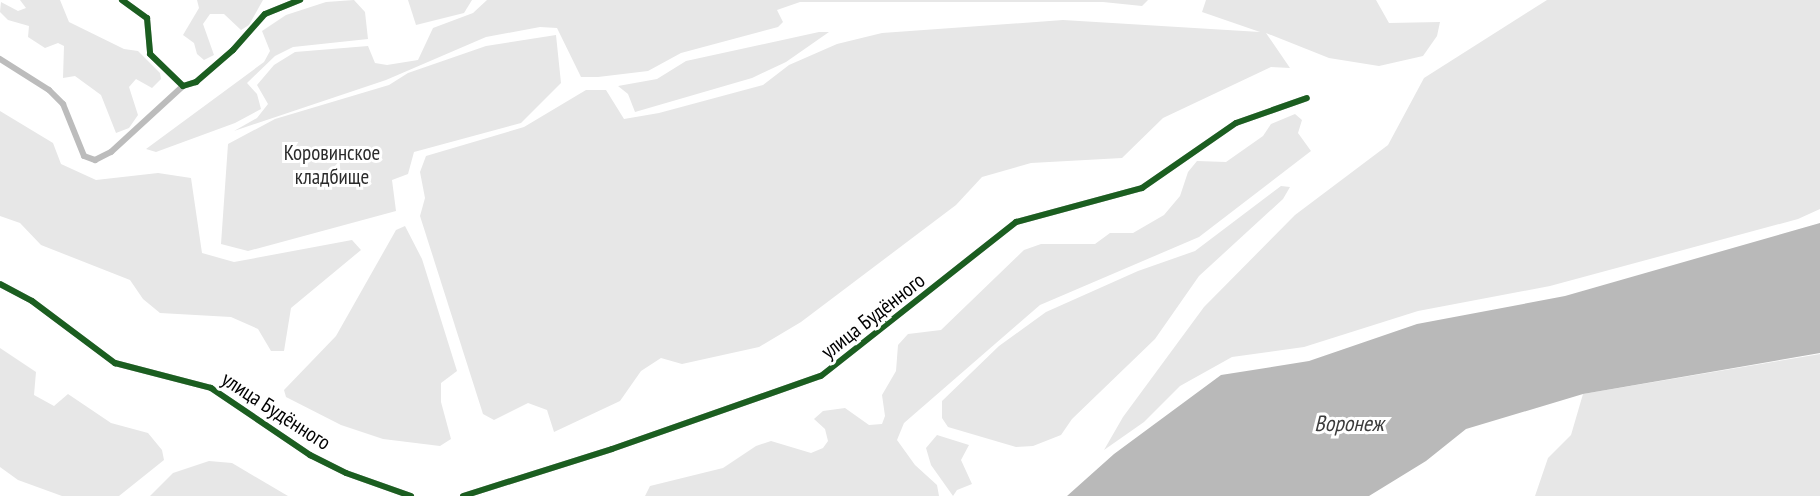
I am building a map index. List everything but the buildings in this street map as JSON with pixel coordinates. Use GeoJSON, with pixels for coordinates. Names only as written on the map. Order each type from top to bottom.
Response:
{"type":"FeatureCollection","features":[{"type":"Feature","properties":{"kind":"street"},"geometry":{"type":"LineString","coordinates":[[122,0],[147,18],[150,54],[183,86]]}},
{"type":"Feature","properties":{"kind":"street"},"geometry":{"type":"LineString","coordinates":[[0,59],[49,90],[63,104],[84,156],[101,159],[183,86],[196,82],[234,50],[265,14],[300,0]]}},
{"type":"Feature","properties":{"kind":"street","name":"улица Будённого"},"geometry":{"type":"LineString","coordinates":[[463,496],[612,449],[821,376],[1016,222],[1047,210],[1142,188],[1236,123],[1307,98]]}},
{"type":"Feature","properties":{"kind":"street","name":"улица Будённого"},"geometry":{"type":"LineString","coordinates":[[0,284],[32,301],[115,363],[211,388],[310,455],[346,473],[411,496]]}},
{"type":"Feature","properties":{"kind":"green space"},"geometry":{"type":"Polygon","coordinates":[[[20,0],[60,0],[69,22],[124,49],[138,51],[160,73],[161,79],[152,88],[136,79],[129,87],[138,115],[129,128],[116,133],[101,95],[75,76],[63,78],[64,46],[58,43],[45,48],[28,37],[29,26],[8,20],[0,12],[1,2],[18,11],[26,8],[20,0]]]}},
{"type":"Feature","properties":{"kind":"green space"},"geometry":{"type":"Polygon","coordinates":[[[197,0],[263,0],[249,25],[241,30],[224,14],[210,14],[203,24],[214,55],[204,60],[197,54],[194,43],[183,35],[199,8],[197,0]]]}},
{"type":"Feature","properties":{"kind":"green space"},"geometry":{"type":"Polygon","coordinates":[[[354,0],[365,12],[368,39],[293,47],[275,56],[247,83],[257,94],[261,109],[235,123],[156,152],[146,149],[264,62],[270,51],[262,31],[286,15],[326,2],[354,0]]]}},
{"type":"Feature","properties":{"kind":"green space"},"geometry":{"type":"Polygon","coordinates":[[[408,0],[472,0],[464,13],[416,25],[408,0]]]}},
{"type":"Feature","properties":{"kind":"green space"},"geometry":{"type":"Polygon","coordinates":[[[487,0],[1148,0],[1142,6],[1103,2],[800,2],[777,10],[783,22],[778,27],[681,53],[648,71],[598,77],[581,77],[557,28],[540,27],[486,37],[386,80],[234,131],[257,118],[268,104],[257,85],[274,65],[295,52],[368,46],[375,63],[387,65],[418,60],[433,28],[473,13],[487,0]]]}},
{"type":"Feature","properties":{"kind":"green space"},"geometry":{"type":"Polygon","coordinates":[[[1206,0],[1376,0],[1389,23],[1440,22],[1437,36],[1423,56],[1379,66],[1329,58],[1266,33],[1290,68],[1271,67],[1163,118],[1122,158],[1031,163],[982,177],[956,205],[801,322],[759,347],[682,364],[661,358],[641,371],[620,401],[554,432],[547,410],[528,403],[494,420],[483,414],[420,216],[425,198],[420,172],[426,156],[524,127],[586,90],[606,90],[624,119],[659,113],[763,85],[789,65],[837,44],[882,33],[1063,20],[1260,32],[1202,12],[1206,0]]]}},
{"type":"Feature","properties":{"kind":"green space"},"geometry":{"type":"Polygon","coordinates":[[[1547,0],[1820,0],[1820,209],[1798,219],[1550,286],[1418,311],[1304,347],[1232,357],[1180,386],[1144,422],[1104,450],[1123,417],[1204,307],[1295,215],[1388,145],[1424,78],[1547,0]]]}},
{"type":"Feature","properties":{"kind":"green space"},"geometry":{"type":"Polygon","coordinates":[[[819,32],[829,32],[786,62],[752,78],[635,112],[628,94],[618,86],[657,79],[686,61],[819,32]]]}},
{"type":"Feature","properties":{"kind":"green space","name":"Коровинское кладбище"},"geometry":{"type":"Polygon","coordinates":[[[556,35],[561,83],[521,123],[414,152],[408,174],[392,180],[396,211],[248,251],[221,244],[228,144],[275,119],[389,85],[408,73],[486,46],[556,35]]]}},
{"type":"Feature","properties":{"kind":"green space"},"geometry":{"type":"Polygon","coordinates":[[[0,111],[53,143],[61,164],[96,180],[158,173],[191,178],[202,253],[234,262],[352,240],[361,250],[291,308],[284,351],[271,351],[258,329],[231,317],[160,313],[143,299],[130,280],[41,245],[20,223],[0,216],[0,111]]]}},
{"type":"Feature","properties":{"kind":"green space"},"geometry":{"type":"Polygon","coordinates":[[[1295,114],[1302,120],[1298,133],[1311,151],[1199,237],[1040,305],[904,423],[897,440],[915,465],[937,485],[939,496],[645,496],[650,486],[723,468],[756,446],[771,441],[811,453],[823,448],[828,441],[825,429],[814,419],[823,411],[845,408],[869,425],[882,424],[885,416],[882,395],[896,371],[898,345],[908,334],[941,330],[1024,250],[1041,244],[1095,244],[1110,233],[1133,233],[1164,215],[1180,196],[1188,172],[1197,161],[1226,162],[1263,136],[1271,124],[1295,114]]]}},
{"type":"Feature","properties":{"kind":"green space"},"geometry":{"type":"Polygon","coordinates":[[[1281,186],[1290,187],[1283,199],[1199,276],[1155,339],[1072,419],[1061,435],[1033,446],[1016,447],[948,427],[942,418],[942,401],[999,346],[1046,312],[1138,271],[1195,251],[1281,186]]]}},
{"type":"Feature","properties":{"kind":"green space"},"geometry":{"type":"Polygon","coordinates":[[[405,226],[422,259],[457,371],[441,383],[441,402],[451,439],[440,446],[383,439],[341,425],[286,397],[284,390],[336,336],[396,230],[405,226]]]}},
{"type":"Feature","properties":{"kind":"green space"},"geometry":{"type":"Polygon","coordinates":[[[0,348],[36,372],[34,395],[54,406],[68,394],[111,423],[148,433],[162,450],[164,460],[119,496],[62,496],[18,480],[0,467],[0,348]]]}},
{"type":"Feature","properties":{"kind":"green space"},"geometry":{"type":"Polygon","coordinates":[[[1820,354],[1820,496],[1535,496],[1548,458],[1571,435],[1583,394],[1820,354]]]}},
{"type":"Feature","properties":{"kind":"green space"},"geometry":{"type":"Polygon","coordinates":[[[937,435],[969,445],[961,460],[972,484],[957,490],[953,496],[931,465],[926,448],[937,435]]]}},
{"type":"Feature","properties":{"kind":"green space"},"geometry":{"type":"Polygon","coordinates":[[[209,461],[232,463],[288,496],[150,496],[173,473],[209,461]]]}},
{"type":"Feature","properties":{"kind":"water","name":"Воронеж"},"geometry":{"type":"Polygon","coordinates":[[[1820,223],[1820,353],[1583,394],[1466,429],[1426,461],[1369,496],[1067,496],[1114,454],[1221,375],[1309,361],[1417,324],[1565,296],[1820,223]]]}},
{"type":"Feature","properties":{"kind":"cycle path"},"geometry":{"type":"LineString","coordinates":[[122,0],[147,18],[150,54],[183,86],[196,82],[233,50],[265,14],[300,0]]}},
{"type":"Feature","properties":{"kind":"cycle path"},"geometry":{"type":"LineString","coordinates":[[463,496],[612,449],[821,376],[1016,222],[1142,188],[1236,123],[1307,98]]}},
{"type":"Feature","properties":{"kind":"cycle path"},"geometry":{"type":"LineString","coordinates":[[0,284],[32,301],[115,363],[211,388],[310,455],[346,473],[411,496]]}}]}
